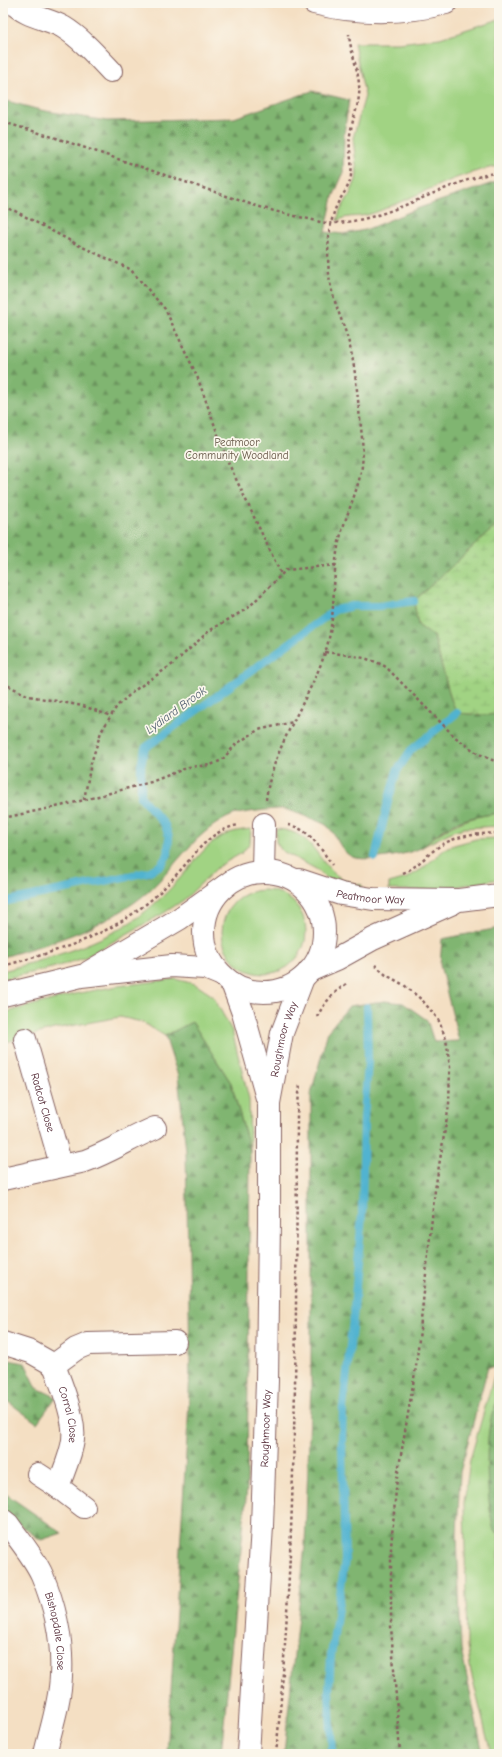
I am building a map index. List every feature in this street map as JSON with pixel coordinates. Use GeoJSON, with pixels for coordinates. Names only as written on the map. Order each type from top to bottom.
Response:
{"type":"FeatureCollection","features":[{"type":"Feature","properties":{"kind":"main road"},"geometry":{"type":"LineString","coordinates":[[13,3],[24,12],[50,21],[64,28],[84,43],[111,71]]}},
{"type":"Feature","properties":{"kind":"main road"},"geometry":{"type":"LineString","coordinates":[[314,3],[349,9],[397,10],[446,3]]}},
{"type":"Feature","properties":{"kind":"main road"},"geometry":{"type":"LineString","coordinates":[[264,824],[274,873]]}},
{"type":"Feature","properties":{"kind":"main road"},"geometry":{"type":"LineString","coordinates":[[3,995],[81,976],[172,966],[205,968],[250,990],[268,992],[281,989],[293,985],[306,974],[318,958],[323,946],[324,933],[320,908],[314,897],[296,880],[274,873],[247,874],[235,878],[179,919],[81,976]]}},
{"type":"Feature","properties":{"kind":"main road","name":"Peatmoor Way"},"geometry":{"type":"LineString","coordinates":[[274,873],[342,894],[358,897],[459,900],[499,895]]}},
{"type":"Feature","properties":{"kind":"main road"},"geometry":{"type":"LineString","coordinates":[[225,886],[216,895],[205,917],[204,943],[214,966],[227,979]]}},
{"type":"Feature","properties":{"kind":"main road","name":"Peatmoor Way"},"geometry":{"type":"LineString","coordinates":[[306,974],[373,939],[459,900]]}},
{"type":"Feature","properties":{"kind":"main road","name":"Roughmoor Way"},"geometry":{"type":"LineString","coordinates":[[248,1754],[261,1534],[267,1381],[269,1103],[282,1033],[306,974]]}},
{"type":"Feature","properties":{"kind":"main road","name":"Roughmoor Way"},"geometry":{"type":"LineString","coordinates":[[227,979],[243,1013],[269,1103]]}},
{"type":"Feature","properties":{"kind":"main road","name":"Radcot Close"},"geometry":{"type":"LineString","coordinates":[[25,1039],[61,1165]]}},
{"type":"Feature","properties":{"kind":"main road"},"geometry":{"type":"LineString","coordinates":[[3,1179],[61,1165],[85,1161],[155,1128]]}},
{"type":"Feature","properties":{"kind":"main road"},"geometry":{"type":"LineString","coordinates":[[3,1343],[31,1352],[54,1365],[76,1349],[88,1344],[175,1342]]}},
{"type":"Feature","properties":{"kind":"main road","name":"Corral Close"},"geometry":{"type":"LineString","coordinates":[[54,1365],[67,1405],[73,1439],[70,1454],[58,1488]]}},
{"type":"Feature","properties":{"kind":"main road"},"geometry":{"type":"LineString","coordinates":[[38,1474],[84,1507]]}},
{"type":"Feature","properties":{"kind":"main road","name":"Bishopdale Close"},"geometry":{"type":"LineString","coordinates":[[3,1520],[8,1524],[41,1574],[53,1607],[58,1630],[61,1677],[57,1707],[45,1754]]}},
{"type":"Feature","properties":{"kind":"path"},"geometry":{"type":"LineString","coordinates":[[264,824],[268,784],[278,753],[325,652],[334,601],[338,543],[357,489],[362,464],[362,445],[356,376],[350,346],[331,288],[329,274],[332,223],[337,204],[350,185],[352,165],[349,148],[350,135],[360,94],[359,82],[350,40],[349,9]]}},
{"type":"Feature","properties":{"kind":"path"},"geometry":{"type":"LineString","coordinates":[[3,122],[63,140],[151,172],[250,204],[280,213],[332,223],[373,217],[392,211],[434,192],[484,175],[499,172]]}},
{"type":"Feature","properties":{"kind":"path"},"geometry":{"type":"LineString","coordinates":[[3,207],[15,210],[80,246],[130,269],[165,309],[197,376],[227,460],[281,574]]}},
{"type":"Feature","properties":{"kind":"path"},"geometry":{"type":"LineString","coordinates":[[84,800],[92,763],[101,732],[117,706],[135,690],[173,664],[209,631],[248,608],[286,570],[336,565]]}},
{"type":"Feature","properties":{"kind":"path"},"geometry":{"type":"LineString","coordinates":[[325,652],[356,656],[375,661],[386,667],[455,737],[477,753],[499,762]]}},
{"type":"Feature","properties":{"kind":"path"},"geometry":{"type":"LineString","coordinates":[[3,683],[29,696],[83,706],[111,716]]}},
{"type":"Feature","properties":{"kind":"path"},"geometry":{"type":"LineString","coordinates":[[3,818],[84,800],[151,782],[188,767],[211,765],[222,760],[236,744],[258,730],[294,721]]}},
{"type":"Feature","properties":{"kind":"path"},"geometry":{"type":"LineString","coordinates":[[399,875],[419,864],[434,851],[452,840],[476,834],[499,833]]}},
{"type":"Feature","properties":{"kind":"path"},"geometry":{"type":"LineString","coordinates":[[368,969],[374,965],[386,975],[404,985],[422,1000],[438,1019],[446,1039],[450,1067],[449,1105],[435,1190],[416,1367],[397,1478],[390,1547],[391,1626],[400,1754]]}},
{"type":"Feature","properties":{"kind":"path"},"geometry":{"type":"LineString","coordinates":[[315,1020],[322,1007],[334,993],[350,981]]}},
{"type":"Feature","properties":{"kind":"path"},"geometry":{"type":"LineString","coordinates":[[276,1754],[285,1629],[292,1479],[296,1341],[297,1114],[300,1079]]}},
{"type":"Feature","properties":{"kind":"green space"},"geometry":{"type":"Polygon","coordinates":[[[499,19],[499,166],[455,178],[376,212],[364,216],[346,217],[337,221],[340,211],[356,180],[357,173],[353,138],[365,96],[354,43],[399,43],[440,38],[499,19]]]}},
{"type":"Feature","properties":{"kind":"green space","name":"Peatmoor Community Woodland"},"geometry":{"type":"Polygon","coordinates":[[[312,91],[349,100],[344,134],[343,174],[333,197],[325,232],[343,234],[365,230],[419,208],[499,181],[499,523],[414,601],[418,625],[434,637],[451,699],[457,713],[485,715],[499,714],[499,813],[473,817],[458,822],[441,831],[425,845],[415,851],[389,857],[371,859],[356,858],[351,856],[346,853],[326,825],[284,809],[233,815],[208,829],[188,848],[150,890],[117,914],[61,939],[3,957],[3,100],[40,110],[107,121],[234,118],[312,91]]]}},
{"type":"Feature","properties":{"kind":"green space"},"geometry":{"type":"Polygon","coordinates":[[[499,523],[499,714],[485,715],[457,713],[451,699],[434,637],[418,625],[414,601],[499,523]]]}},
{"type":"Feature","properties":{"kind":"green space"},"geometry":{"type":"Polygon","coordinates":[[[499,813],[499,826],[464,828],[453,831],[422,847],[448,828],[477,817],[499,813]]]}},
{"type":"Feature","properties":{"kind":"green space"},"geometry":{"type":"Polygon","coordinates":[[[251,829],[250,843],[242,853],[219,866],[185,899],[164,913],[84,958],[52,968],[3,979],[3,971],[75,949],[125,925],[141,915],[162,897],[212,843],[225,835],[241,830],[251,829]]]}},
{"type":"Feature","properties":{"kind":"green space"},"geometry":{"type":"Polygon","coordinates":[[[276,829],[292,832],[303,838],[312,846],[326,865],[335,874],[346,881],[362,885],[362,889],[328,879],[316,869],[282,851],[276,842],[276,829]]]}},
{"type":"Feature","properties":{"kind":"green space"},"geometry":{"type":"Polygon","coordinates":[[[499,838],[499,879],[437,890],[389,890],[389,883],[407,878],[422,869],[444,850],[454,845],[476,839],[499,838]]]}},
{"type":"Feature","properties":{"kind":"green space"},"geometry":{"type":"Polygon","coordinates":[[[256,890],[272,890],[288,897],[299,908],[306,924],[306,940],[303,948],[294,962],[288,967],[272,974],[256,974],[240,967],[229,956],[222,940],[222,924],[229,908],[240,897],[256,890]]]}},
{"type":"Feature","properties":{"kind":"green space"},"geometry":{"type":"Polygon","coordinates":[[[499,928],[499,1367],[488,1367],[460,1472],[457,1534],[461,1649],[483,1754],[284,1754],[305,1545],[311,1385],[311,1094],[328,1031],[349,1006],[385,1001],[403,1003],[427,1020],[434,1042],[459,1041],[440,965],[442,939],[499,928]]]}},
{"type":"Feature","properties":{"kind":"green space"},"geometry":{"type":"Polygon","coordinates":[[[175,979],[195,984],[213,996],[232,1031],[249,1099],[250,1151],[231,1083],[192,1022],[165,1036],[142,1022],[120,1017],[54,1029],[3,1043],[3,1013],[75,994],[118,986],[175,979]]]}},
{"type":"Feature","properties":{"kind":"green space"},"geometry":{"type":"Polygon","coordinates":[[[192,1022],[231,1083],[250,1151],[247,1488],[221,1754],[167,1754],[188,1422],[190,1362],[186,1151],[178,1076],[165,1036],[192,1022]]]}},
{"type":"Feature","properties":{"kind":"green space"},"geometry":{"type":"Polygon","coordinates":[[[3,1359],[25,1363],[37,1388],[56,1397],[37,1423],[3,1398],[3,1359]]]}},
{"type":"Feature","properties":{"kind":"green space"},"geometry":{"type":"Polygon","coordinates":[[[499,1375],[499,1400],[496,1403],[494,1531],[499,1533],[499,1612],[497,1636],[499,1641],[499,1754],[491,1754],[471,1672],[467,1646],[464,1503],[470,1460],[494,1376],[499,1375]]]}},
{"type":"Feature","properties":{"kind":"green space"},"geometry":{"type":"Polygon","coordinates":[[[499,1400],[499,1533],[494,1531],[491,1519],[487,1464],[490,1425],[493,1410],[499,1400]]]}},
{"type":"Feature","properties":{"kind":"green space"},"geometry":{"type":"Polygon","coordinates":[[[3,1492],[62,1533],[41,1540],[3,1513],[3,1492]]]}},
{"type":"Feature","properties":{"kind":"waterway","name":"Lydiard Brook"},"geometry":{"type":"LineString","coordinates":[[3,902],[148,872],[161,865],[168,854],[169,837],[165,825],[141,797],[141,765],[145,748],[335,610],[352,606],[379,606],[414,601]]}},
{"type":"Feature","properties":{"kind":"waterway"},"geometry":{"type":"LineString","coordinates":[[375,857],[397,771],[411,750],[457,713]]}},
{"type":"Feature","properties":{"kind":"waterway"},"geometry":{"type":"LineString","coordinates":[[332,1754],[329,1691],[331,1656],[345,1560],[342,1443],[343,1408],[354,1310],[362,1214],[364,1118],[368,1061],[367,1007]]}}]}
